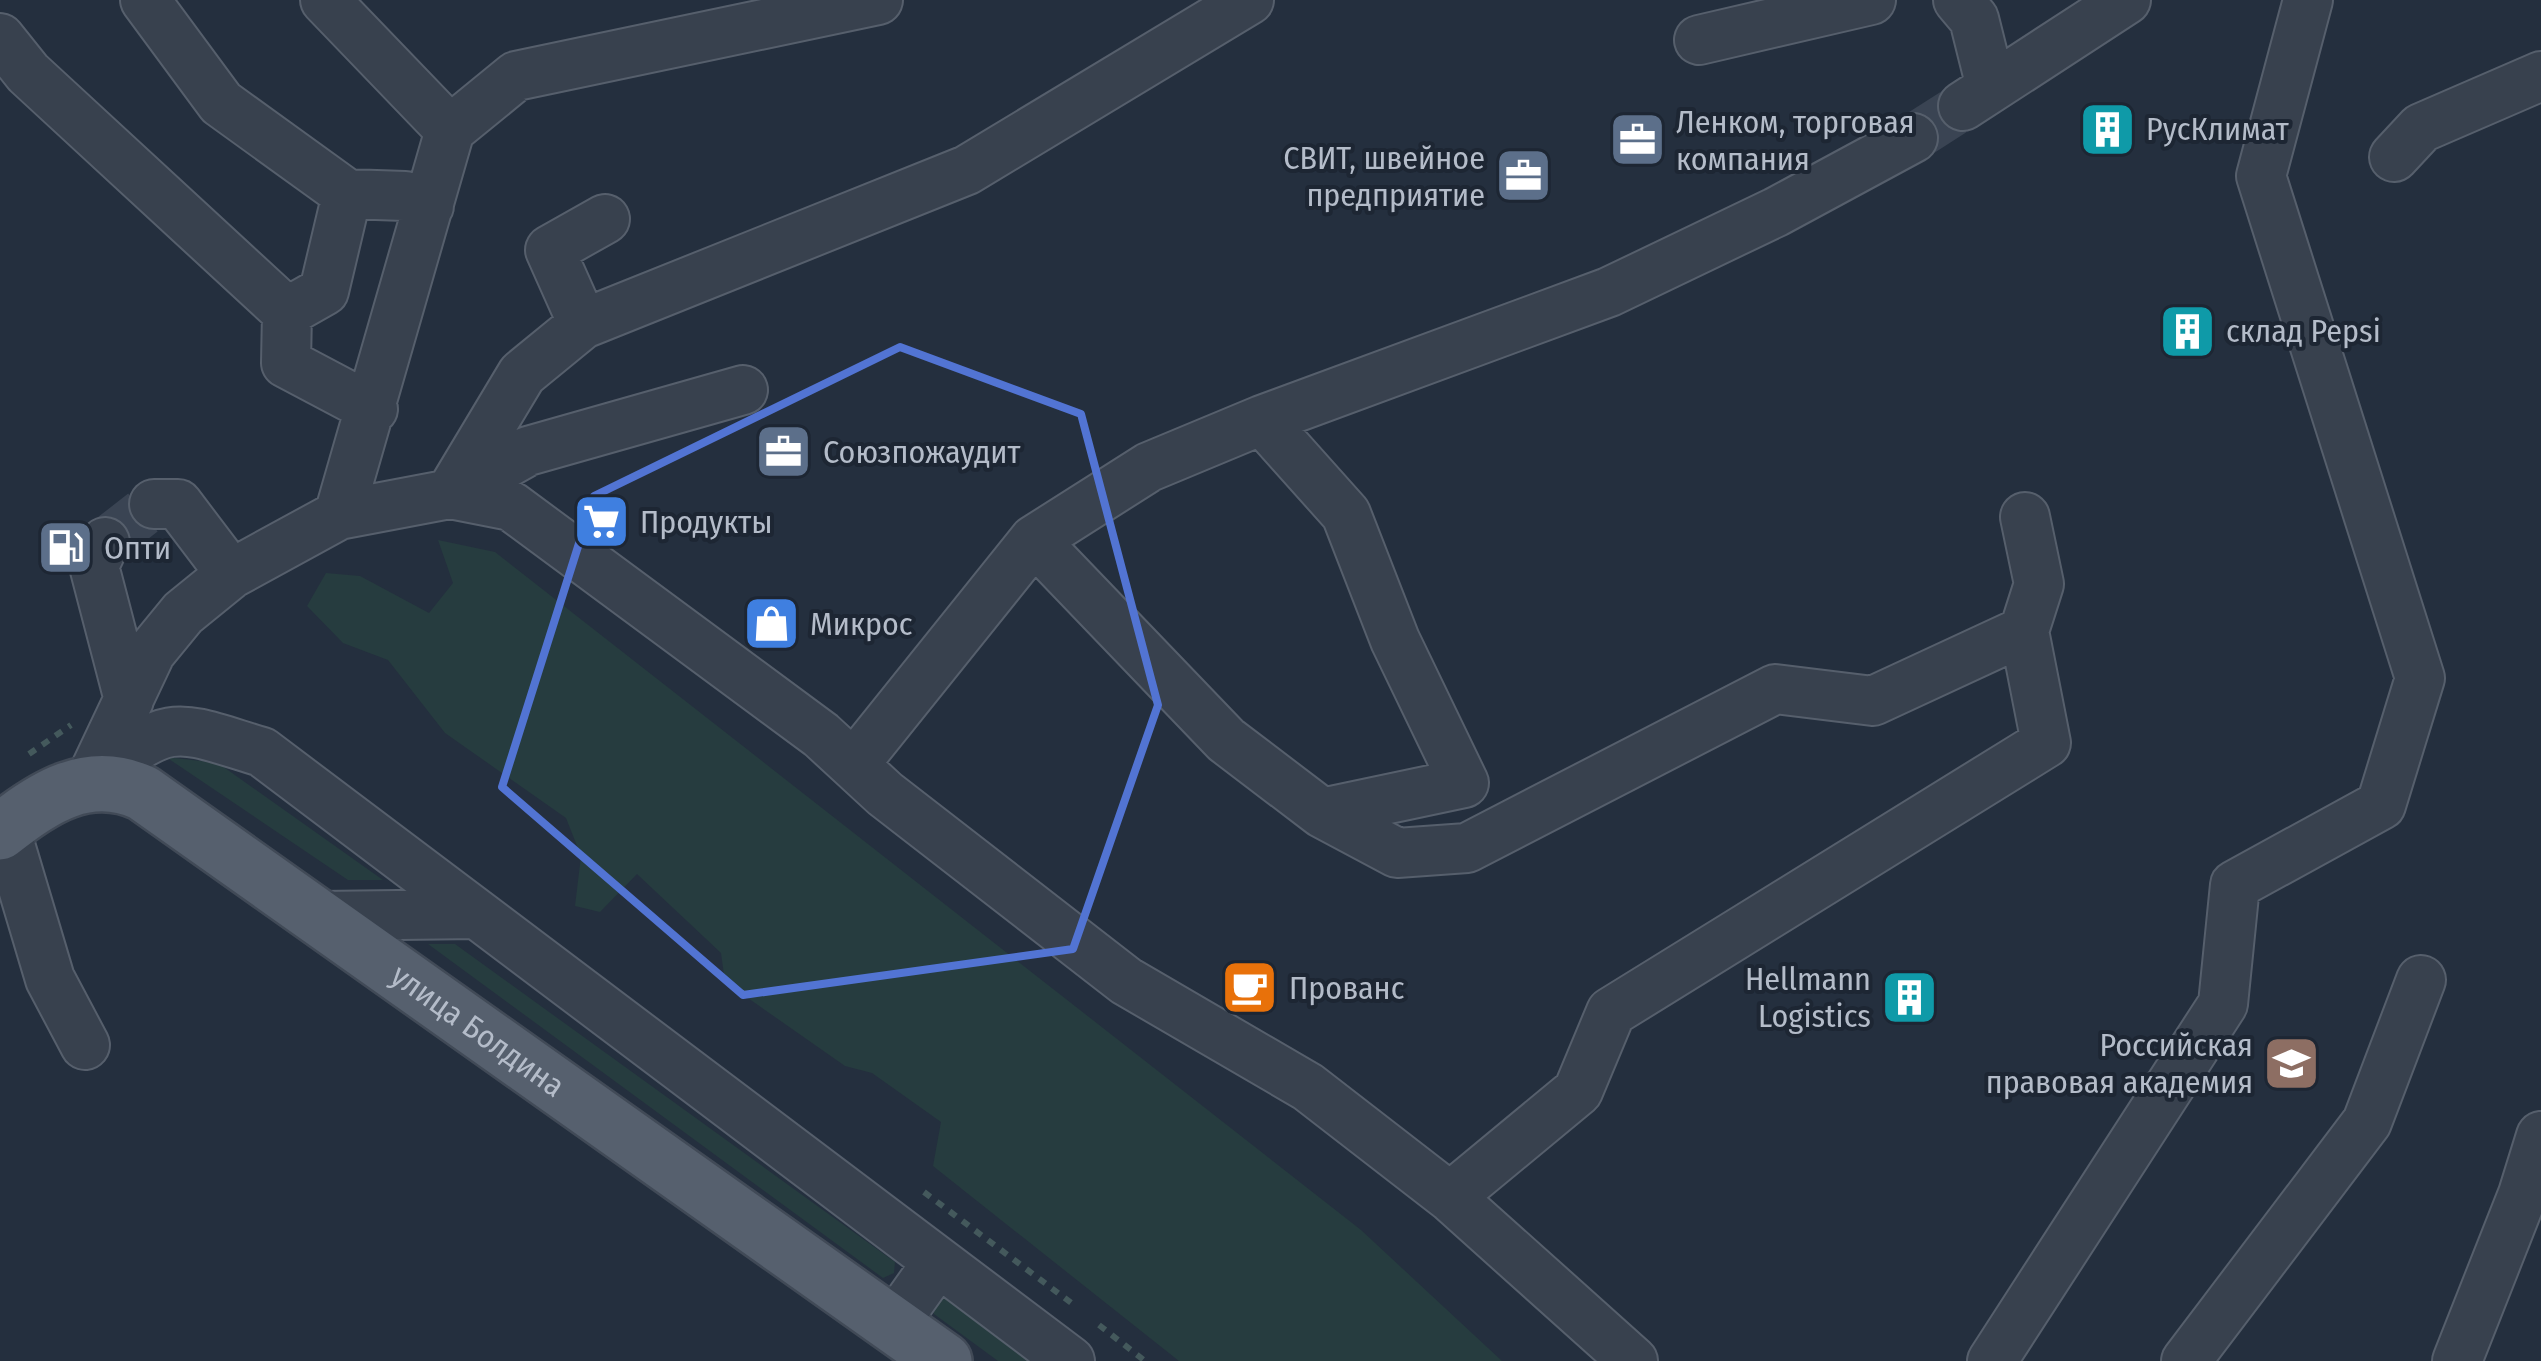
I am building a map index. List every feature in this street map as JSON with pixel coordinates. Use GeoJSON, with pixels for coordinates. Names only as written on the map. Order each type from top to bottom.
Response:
{"type":"FeatureCollection","features":[{"type":"Feature","properties":{"kind":"main road"},"geometry":{"type":"LineString","coordinates":[[2,830],[48,799],[90,781]]}},
{"type":"Feature","properties":{"kind":"main road","name":"улица Болдина"},"geometry":{"type":"LineString","coordinates":[[90,781],[120,782],[143,793],[944,1361]]}},
{"type":"Feature","properties":{"kind":"lane"},"geometry":{"type":"LineString","coordinates":[[145,0],[221,103],[346,194],[405,196],[429,206]]}},
{"type":"Feature","properties":{"kind":"lane"},"geometry":{"type":"LineString","coordinates":[[325,0],[450,130]]}},
{"type":"Feature","properties":{"kind":"lane"},"geometry":{"type":"LineString","coordinates":[[339,515],[373,409],[450,130],[516,76],[878,0]]}},
{"type":"Feature","properties":{"kind":"lane"},"geometry":{"type":"LineString","coordinates":[[450,494],[522,374],[582,324],[967,170],[1248,0]]}},
{"type":"Feature","properties":{"kind":"lane"},"geometry":{"type":"LineString","coordinates":[[1700,40],[1871,0]]}},
{"type":"Feature","properties":{"kind":"lane"},"geometry":{"type":"LineString","coordinates":[[1958,0],[1974,19],[1977,96],[2084,13],[2126,0]]}},
{"type":"Feature","properties":{"kind":"lane"},"geometry":{"type":"LineString","coordinates":[[1992,1361],[2223,1004],[2235,885],[2381,805],[2420,678],[2262,176],[2308,0]]}},
{"type":"Feature","properties":{"kind":"lane"},"geometry":{"type":"LineString","coordinates":[[0,38],[28,73],[286,312],[286,363],[373,409]]}},
{"type":"Feature","properties":{"kind":"lane"},"geometry":{"type":"LineString","coordinates":[[2394,157],[2421,128],[2541,76]]}},
{"type":"Feature","properties":{"kind":"lane"},"geometry":{"type":"LineString","coordinates":[[855,763],[1034,540],[1150,467],[1262,420],[1608,292],[1776,212],[1913,138]]}},
{"type":"Feature","properties":{"kind":"lane"},"geometry":{"type":"LineString","coordinates":[[286,312],[324,291],[346,194]]}},
{"type":"Feature","properties":{"kind":"lane"},"geometry":{"type":"LineString","coordinates":[[582,324],[550,250],[605,219]]}},
{"type":"Feature","properties":{"kind":"lane"},"geometry":{"type":"LineString","coordinates":[[90,781],[162,639],[184,613],[231,574],[339,515],[450,494],[528,452],[743,390]]}},
{"type":"Feature","properties":{"kind":"lane"},"geometry":{"type":"LineString","coordinates":[[1262,420],[1346,514],[1395,640],[1464,783],[1322,813]]}},
{"type":"Feature","properties":{"kind":"lane"},"geometry":{"type":"LineString","coordinates":[[450,494],[510,506],[855,763],[886,794],[1126,982],[1308,1087],[1450,1197],[1634,1361]]}},
{"type":"Feature","properties":{"kind":"lane"},"geometry":{"type":"LineString","coordinates":[[154,504],[178,504],[231,574]]}},
{"type":"Feature","properties":{"kind":"lane"},"geometry":{"type":"LineString","coordinates":[[1450,1197],[1578,1091],[1611,1012],[2046,743],[2024,631],[2039,584],[2025,517]]}},
{"type":"Feature","properties":{"kind":"lane"},"geometry":{"type":"LineString","coordinates":[[1034,540],[1226,740],[1322,813],[1397,853],[1467,848],[1775,689],[1873,701],[2024,631]]}},
{"type":"Feature","properties":{"kind":"lane"},"geometry":{"type":"LineString","coordinates":[[105,542],[94,566],[129,700]]}},
{"type":"Feature","properties":{"kind":"lane"},"geometry":{"type":"LineString","coordinates":[[90,781],[145,738],[185,728],[262,752],[1070,1361]]}},
{"type":"Feature","properties":{"kind":"lane"},"geometry":{"type":"LineString","coordinates":[[2,830],[50,979],[85,1046]]}},
{"type":"Feature","properties":{"kind":"lane"},"geometry":{"type":"LineString","coordinates":[[320,916],[478,914]]}},
{"type":"Feature","properties":{"kind":"lane"},"geometry":{"type":"LineString","coordinates":[[2186,1361],[2367,1122],[2421,980]]}},
{"type":"Feature","properties":{"kind":"lane"},"geometry":{"type":"LineString","coordinates":[[2457,1361],[2523,1194],[2541,1136]]}},
{"type":"Feature","properties":{"kind":"lane"},"geometry":{"type":"LineString","coordinates":[[894,1325],[938,1263]]}},
{"type":"Feature","properties":{"kind":"highlighted area"},"geometry":{"type":"Polygon","coordinates":[[[900,347],[1081,414],[1158,705],[1073,949],[743,995],[502,787],[594,496],[900,347]]]}},
{"type":"Feature","properties":{"kind":"green space"},"geometry":{"type":"Polygon","coordinates":[[[438,540],[495,552],[1361,1230],[1502,1361],[1179,1361],[933,1166],[941,1122],[872,1073],[845,1066],[725,982],[721,953],[637,874],[600,912],[575,906],[581,856],[566,818],[445,733],[388,660],[343,643],[307,606],[326,573],[360,576],[429,613],[453,583],[438,540]]]}},
{"type":"Feature","properties":{"kind":"green space"},"geometry":{"type":"Polygon","coordinates":[[[166,757],[218,763],[383,880],[348,880],[166,757]]]}},
{"type":"Feature","properties":{"kind":"green space"},"geometry":{"type":"Polygon","coordinates":[[[428,944],[455,944],[895,1262],[894,1273],[883,1278],[428,944]]]}},
{"type":"Feature","properties":{"kind":"green space"},"geometry":{"type":"Polygon","coordinates":[[[945,1298],[1030,1361],[998,1361],[934,1314],[933,1301],[945,1298]]]}},
{"type":"Feature","properties":{"kind":"tunnel"},"geometry":{"type":"LineString","coordinates":[[1913,138],[1963,106]]}},
{"type":"Feature","properties":{"kind":"tunnel"},"geometry":{"type":"LineString","coordinates":[[105,542],[154,504]]}},
{"type":"Feature","properties":{"kind":"place","name":"РусКлимат"},"geometry":{"type":"Point","coordinates":[2107,129]}},
{"type":"Feature","properties":{"kind":"place","name":"Ленком, торговая компания"},"geometry":{"type":"Point","coordinates":[1637,140]}},
{"type":"Feature","properties":{"kind":"place","name":"СВИТ, швейное предприятие"},"geometry":{"type":"Point","coordinates":[1524,176]}},
{"type":"Feature","properties":{"kind":"place","name":"склад Pepsi"},"geometry":{"type":"Point","coordinates":[2187,331]}},
{"type":"Feature","properties":{"kind":"place","name":"Союзпожаудит"},"geometry":{"type":"Point","coordinates":[784,452]}},
{"type":"Feature","properties":{"kind":"place","name":"Продукты"},"geometry":{"type":"Point","coordinates":[601,522]}},
{"type":"Feature","properties":{"kind":"place","name":"Опти"},"geometry":{"type":"Point","coordinates":[65,548]}},
{"type":"Feature","properties":{"kind":"place","name":"Микрос"},"geometry":{"type":"Point","coordinates":[771,624]}},
{"type":"Feature","properties":{"kind":"place","name":"Прованс"},"geometry":{"type":"Point","coordinates":[1250,988]}},
{"type":"Feature","properties":{"kind":"place","name":"Hellmann Logistics"},"geometry":{"type":"Point","coordinates":[1910,997]}},
{"type":"Feature","properties":{"kind":"place","name":"Российская правовая академия"},"geometry":{"type":"Point","coordinates":[2292,1063]}}]}
